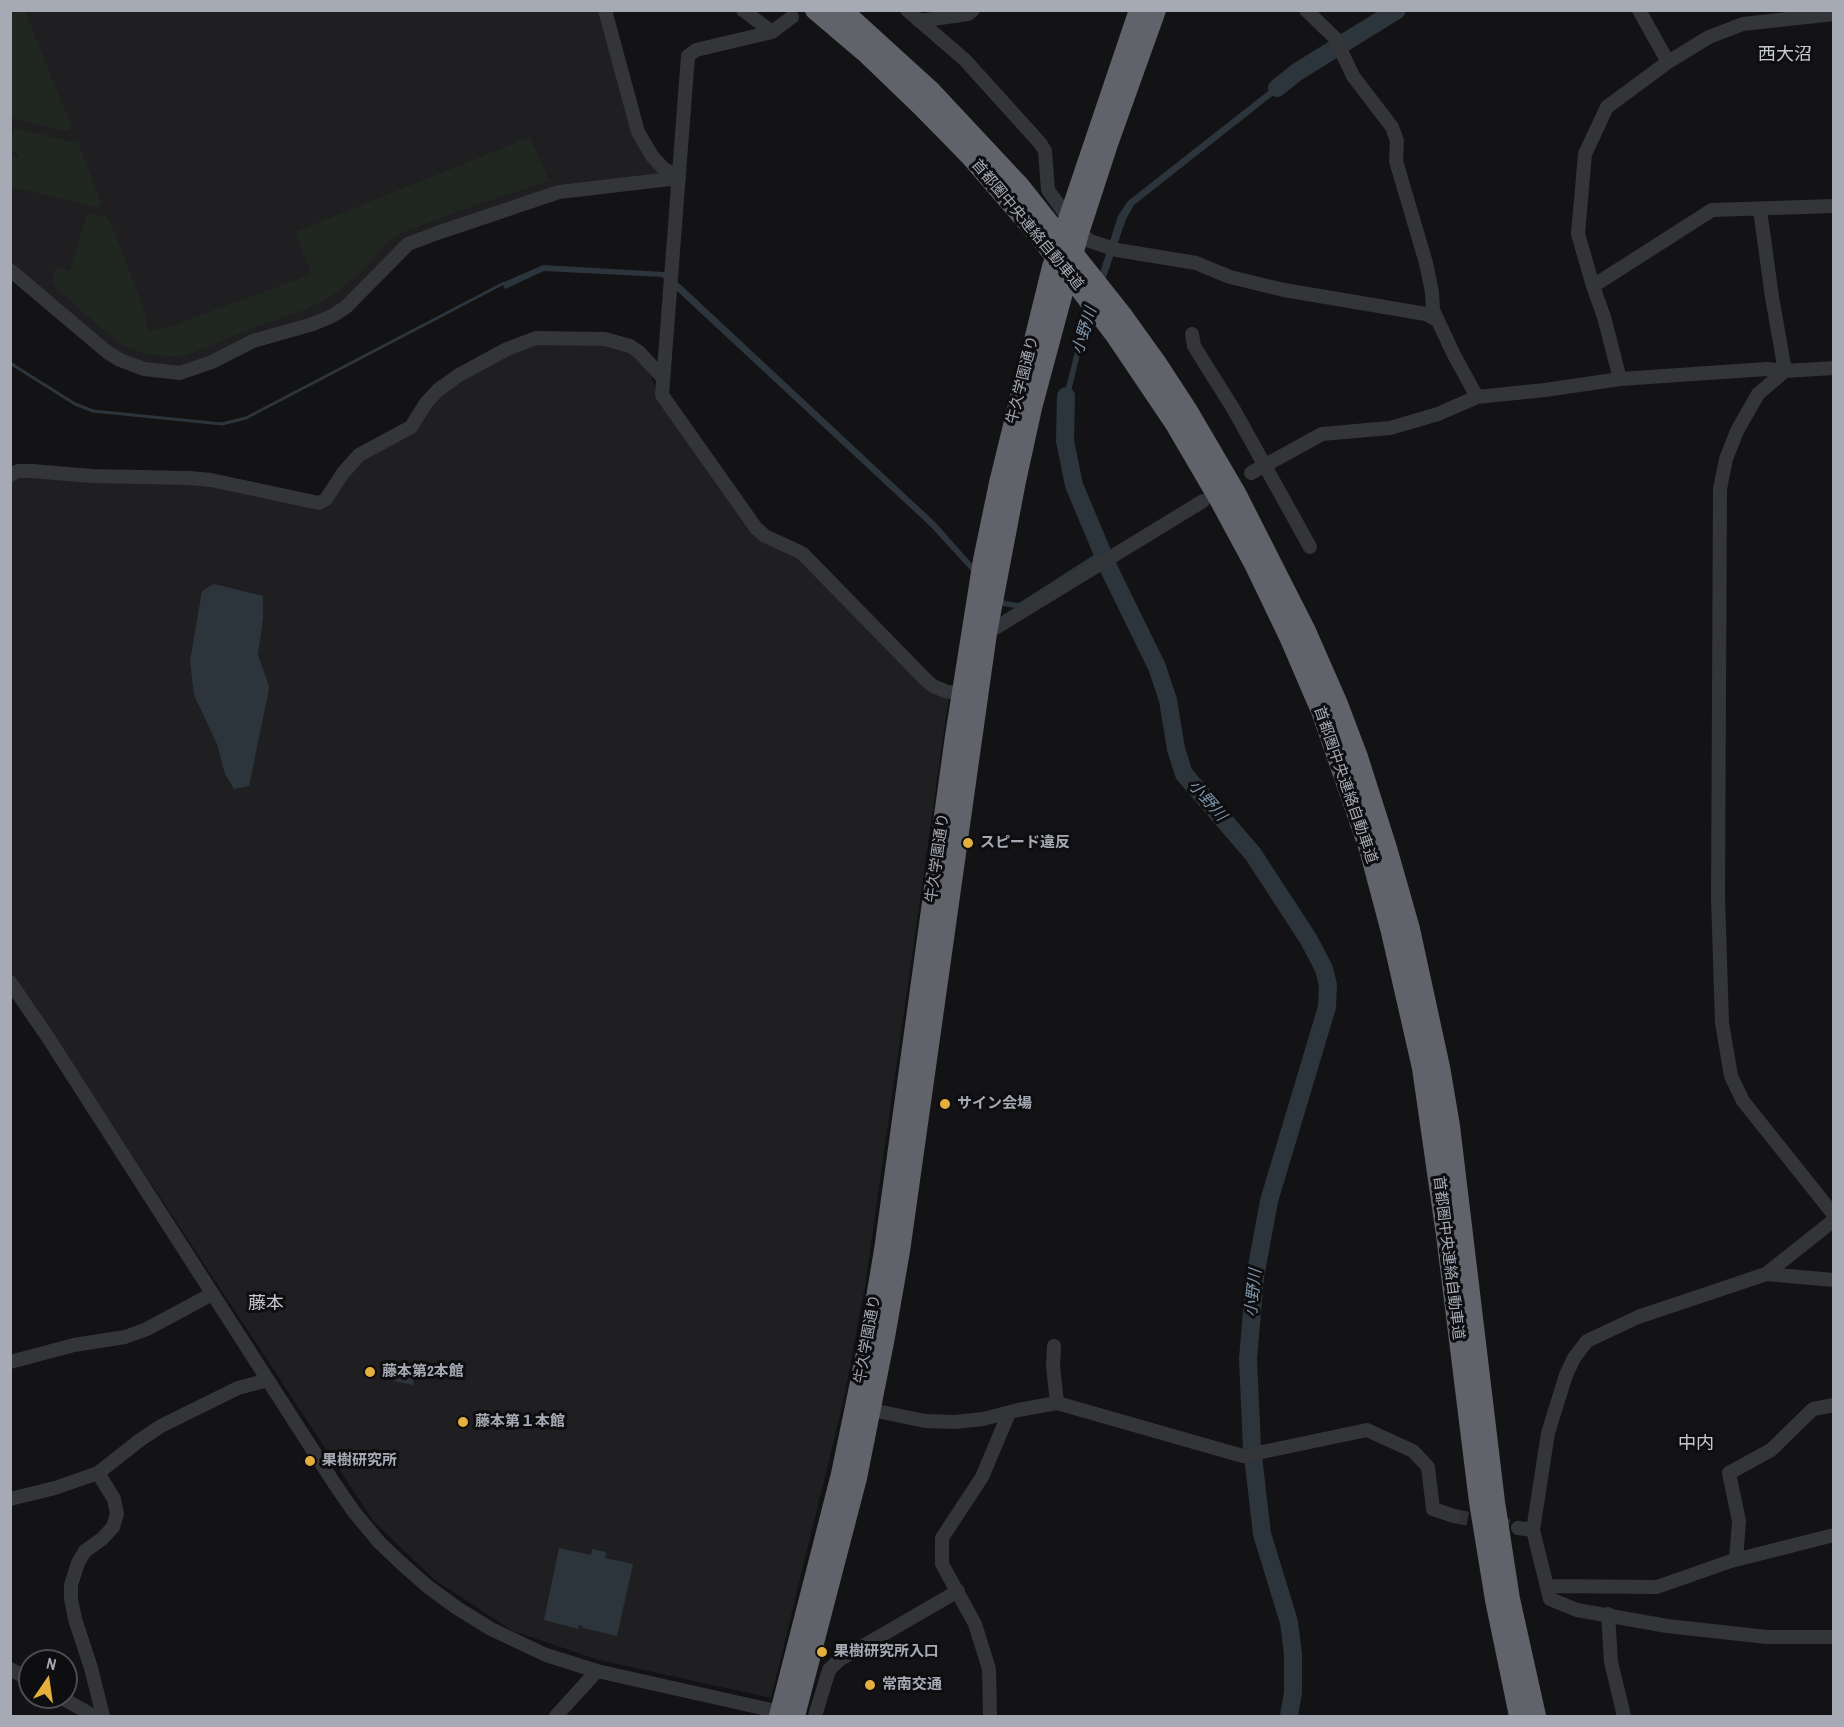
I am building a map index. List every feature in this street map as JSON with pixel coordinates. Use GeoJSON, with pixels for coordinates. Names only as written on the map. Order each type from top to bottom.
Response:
{"type":"FeatureCollection","features":[{"type":"Feature","properties":{"kind":"highway","name":"首都圏中央連絡自動車道"},"geometry":{"type":"LineString","coordinates":[[816,10],[868,55],[970,156],[1039,236],[1115,335],[1175,424],[1254,564],[1321,711],[1369,849],[1391,932],[1422,1068],[1479,1502],[1495,1600],[1519,1716]]}},
{"type":"Feature","properties":{"kind":"highway","name":"首都圏中央連絡自動車道"},"geometry":{"type":"LineString","coordinates":[[842,10],[932,92],[981,143],[1043,214],[1123,316],[1188,411],[1236,493],[1290,598],[1338,704],[1358,757],[1387,848],[1428,1004],[1450,1126],[1495,1502],[1510,1599],[1536,1716]]}},
{"type":"Feature","properties":{"kind":"highway","name":"牛久学園通り"},"geometry":{"type":"LineString","coordinates":[[794,1716],[846,1521],[872,1410],[900,1251],[969,696],[983,560],[1034,334],[1067,218],[1139,10]]}},
{"type":"Feature","properties":{"kind":"highway","name":"牛久学園通り"},"geometry":{"type":"LineString","coordinates":[[794,1716],[870,1334],[969,696],[987,633],[1000,557],[1032,408],[1079,233],[1156,10]]}},
{"type":"Feature","properties":{"kind":"street"},"geometry":{"type":"LineString","coordinates":[[605,10],[638,132],[652,156],[663,168],[679,178]]}},
{"type":"Feature","properties":{"kind":"street"},"geometry":{"type":"LineString","coordinates":[[743,10],[772,33]]}},
{"type":"Feature","properties":{"kind":"street"},"geometry":{"type":"LineString","coordinates":[[908,10],[965,60],[1041,143],[1045,151],[1048,190],[1079,233],[1090,241],[1112,248],[1196,263],[1230,277],[1284,290],[1426,315],[1437,320]]}},
{"type":"Feature","properties":{"kind":"street"},"geometry":{"type":"LineString","coordinates":[[919,21],[968,14],[973,10]]}},
{"type":"Feature","properties":{"kind":"street"},"geometry":{"type":"LineString","coordinates":[[1306,10],[1335,38],[1353,76],[1392,127],[1397,141],[1396,161],[1426,263],[1433,310],[1477,397]]}},
{"type":"Feature","properties":{"kind":"street"},"geometry":{"type":"LineString","coordinates":[[1639,10],[1668,62]]}},
{"type":"Feature","properties":{"kind":"street"},"geometry":{"type":"LineString","coordinates":[[1620,379],[1604,317],[1578,234],[1585,154],[1607,107],[1668,62],[1742,17],[1833,14]]}},
{"type":"Feature","properties":{"kind":"street"},"geometry":{"type":"LineString","coordinates":[[792,17],[772,33],[696,50],[688,56],[662,395],[756,528],[765,536],[802,553],[933,686],[969,696]]}},
{"type":"Feature","properties":{"kind":"street"},"geometry":{"type":"LineString","coordinates":[[10,270],[107,352],[120,360],[144,369],[180,373],[212,362],[253,341],[313,324],[332,316],[346,307],[408,244],[559,192],[679,178]]}},
{"type":"Feature","properties":{"kind":"street"},"geometry":{"type":"LineString","coordinates":[[1593,286],[1712,210],[1833,206]]}},
{"type":"Feature","properties":{"kind":"street"},"geometry":{"type":"LineString","coordinates":[[1760,210],[1785,371]]}},
{"type":"Feature","properties":{"kind":"street"},"geometry":{"type":"LineString","coordinates":[[1192,334],[1194,346],[1234,410],[1310,548]]}},
{"type":"Feature","properties":{"kind":"street"},"geometry":{"type":"LineString","coordinates":[[10,475],[18,471],[25,471],[92,476],[189,478],[211,480],[320,503],[326,499],[343,473],[359,455],[411,427],[426,403],[438,390],[459,375],[507,349],[536,338],[605,339],[621,342],[639,352],[663,378]]}},
{"type":"Feature","properties":{"kind":"street"},"geometry":{"type":"LineString","coordinates":[[1251,473],[1322,434],[1390,428],[1438,414],[1477,397],[1620,379],[1767,369],[1785,371],[1833,368]]}},
{"type":"Feature","properties":{"kind":"street"},"geometry":{"type":"LineString","coordinates":[[1785,371],[1758,394],[1737,431],[1726,459],[1720,489],[1718,897],[1722,1023],[1731,1076],[1743,1101],[1833,1215]]}},
{"type":"Feature","properties":{"kind":"street"},"geometry":{"type":"LineString","coordinates":[[987,633],[1203,501]]}},
{"type":"Feature","properties":{"kind":"street"},"geometry":{"type":"LineString","coordinates":[[10,982],[48,1036],[354,1512],[401,1563],[457,1608],[491,1629],[546,1655],[597,1671],[794,1716],[839,1660],[958,1592]]}},
{"type":"Feature","properties":{"kind":"street"},"geometry":{"type":"LineString","coordinates":[[1833,1220],[1766,1274],[1638,1317],[1587,1341],[1574,1358],[1566,1375],[1548,1433],[1533,1530],[1550,1599],[1577,1610],[1667,1626],[1767,1636],[1833,1637]]}},
{"type":"Feature","properties":{"kind":"street"},"geometry":{"type":"LineString","coordinates":[[1766,1274],[1833,1280]]}},
{"type":"Feature","properties":{"kind":"street"},"geometry":{"type":"LineString","coordinates":[[10,1362],[74,1346],[125,1337],[147,1329],[212,1294]]}},
{"type":"Feature","properties":{"kind":"street"},"geometry":{"type":"LineString","coordinates":[[1054,1347],[1053,1366],[1057,1403]]}},
{"type":"Feature","properties":{"kind":"street"},"geometry":{"type":"LineString","coordinates":[[10,1499],[55,1488],[98,1473],[162,1426],[238,1388],[268,1380]]}},
{"type":"Feature","properties":{"kind":"street"},"geometry":{"type":"LineString","coordinates":[[872,1410],[925,1421],[955,1422],[983,1419],[1057,1403],[1243,1456],[1367,1430],[1413,1451],[1428,1467],[1433,1509],[1454,1516]]}},
{"type":"Feature","properties":{"kind":"street"},"geometry":{"type":"LineString","coordinates":[[1736,1560],[1739,1521],[1729,1473],[1771,1450],[1813,1409],[1833,1405]]}},
{"type":"Feature","properties":{"kind":"street"},"geometry":{"type":"LineString","coordinates":[[990,1716],[989,1669],[975,1624],[942,1564],[942,1538],[982,1477],[1010,1413]]}},
{"type":"Feature","properties":{"kind":"street"},"geometry":{"type":"LineString","coordinates":[[98,1473],[114,1499],[117,1514],[113,1527],[102,1539],[85,1551],[71,1584],[75,1619],[83,1638],[102,1716]]}},
{"type":"Feature","properties":{"kind":"street"},"geometry":{"type":"LineString","coordinates":[[1518,1528],[1533,1530]]}},
{"type":"Feature","properties":{"kind":"street"},"geometry":{"type":"LineString","coordinates":[[1546,1586],[1657,1587],[1736,1560],[1833,1535]]}},
{"type":"Feature","properties":{"kind":"street"},"geometry":{"type":"LineString","coordinates":[[1608,1614],[1611,1662],[1624,1716]]}},
{"type":"Feature","properties":{"kind":"street"},"geometry":{"type":"LineString","coordinates":[[556,1716],[597,1671]]}},
{"type":"Feature","properties":{"kind":"street"},"geometry":{"type":"LineString","coordinates":[[78,1707],[94,1716]]}},
{"type":"Feature","properties":{"kind":"shaded area"},"geometry":{"type":"Polygon","coordinates":[[[11,10],[25,11],[71,125],[70,130],[11,118],[11,10]]]}},
{"type":"Feature","properties":{"kind":"shaded area"},"geometry":{"type":"Polygon","coordinates":[[[11,11],[601,11],[611,53],[659,169],[657,176],[570,186],[422,233],[332,310],[184,367],[145,364],[107,346],[11,264],[11,11]]]}},
{"type":"Feature","properties":{"kind":"shaded area"},"geometry":{"type":"Polygon","coordinates":[[[15,128],[77,143],[101,202],[100,206],[96,207],[11,187],[11,156],[18,158],[19,154],[11,151],[11,137],[15,128]]]}},
{"type":"Feature","properties":{"kind":"shaded area"},"geometry":{"type":"Polygon","coordinates":[[[530,137],[549,181],[461,210],[394,236],[362,270],[336,293],[307,309],[182,357],[146,354],[123,345],[52,284],[55,268],[70,270],[87,214],[106,216],[138,293],[149,331],[163,329],[309,275],[311,272],[295,232],[530,137]]]}},
{"type":"Feature","properties":{"kind":"shaded area"},"geometry":{"type":"Polygon","coordinates":[[[543,342],[622,347],[647,367],[660,398],[750,527],[800,557],[949,696],[865,1286],[843,1403],[771,1698],[599,1660],[513,1631],[435,1580],[374,1522],[11,971],[10,483],[16,477],[193,482],[315,508],[362,460],[442,394],[503,355],[543,342]]]}},
{"type":"Feature","properties":{"kind":"water"},"geometry":{"type":"Polygon","coordinates":[[[1295,70],[1299,75],[1134,205],[1126,219],[1081,350],[1069,400],[1068,419],[1062,420],[1063,399],[1076,348],[1118,216],[1128,201],[1295,70]]]}},
{"type":"Feature","properties":{"kind":"water"},"geometry":{"type":"Polygon","coordinates":[[[543,265],[664,272],[681,285],[936,523],[1005,601],[1019,603],[1097,553],[1101,559],[1021,609],[1003,606],[931,527],[662,277],[544,271],[505,289],[502,283],[543,265]]]}},
{"type":"Feature","properties":{"kind":"water"},"geometry":{"type":"Polygon","coordinates":[[[214,584],[263,596],[263,618],[258,655],[269,686],[268,694],[249,786],[234,789],[225,774],[217,744],[194,695],[190,661],[202,591],[214,584]]]}},
{"type":"Feature","properties":{"kind":"water"},"geometry":{"type":"Polygon","coordinates":[[[408,1366],[416,1367],[413,1385],[394,1381],[396,1373],[406,1375],[408,1366]]]}},
{"type":"Feature","properties":{"kind":"water"},"geometry":{"type":"Polygon","coordinates":[[[559,1548],[591,1555],[592,1549],[606,1552],[605,1558],[633,1564],[617,1636],[579,1625],[578,1629],[544,1620],[559,1548]]]}},
{"type":"Feature","properties":{"kind":"waterway","name":"小野川"},"geometry":{"type":"LineString","coordinates":[[1277,88],[1297,72],[1397,10]]}},
{"type":"Feature","properties":{"kind":"waterway"},"geometry":{"type":"LineString","coordinates":[[10,363],[75,404],[93,411],[222,424],[246,418],[504,283]]}},
{"type":"Feature","properties":{"kind":"waterway","name":"小野川"},"geometry":{"type":"LineString","coordinates":[[1066,396],[1065,441],[1074,485],[1110,571],[1157,667],[1168,700],[1176,749],[1184,774],[1253,854],[1309,940],[1324,969],[1328,985],[1327,1007],[1269,1201],[1255,1277],[1248,1359],[1252,1448],[1262,1534],[1289,1622],[1293,1654],[1293,1692],[1289,1716]]}},
{"type":"Feature","properties":{"kind":"waterway","name":"小野川"},"geometry":{"type":"LineString","coordinates":[[1100,556],[1104,553]]}},
{"type":"Feature","properties":{"kind":"tunnel"},"geometry":{"type":"LineString","coordinates":[[1454,1516],[1518,1528]]}},
{"type":"Feature","properties":{"kind":"place","name":"スピード違反"},"geometry":{"type":"Point","coordinates":[968,843]}},
{"type":"Feature","properties":{"kind":"place","name":"サイン会場"},"geometry":{"type":"Point","coordinates":[945,1104]}},
{"type":"Feature","properties":{"kind":"place","name":"藤本第2本館"},"geometry":{"type":"Point","coordinates":[370,1372]}},
{"type":"Feature","properties":{"kind":"place","name":"藤本第１本館"},"geometry":{"type":"Point","coordinates":[463,1422]}},
{"type":"Feature","properties":{"kind":"place","name":"果樹研究所"},"geometry":{"type":"Point","coordinates":[310,1461]}},
{"type":"Feature","properties":{"kind":"place","name":"果樹研究所入口"},"geometry":{"type":"Point","coordinates":[822,1652]}},
{"type":"Feature","properties":{"kind":"place","name":"常南交通"},"geometry":{"type":"Point","coordinates":[870,1685]}},
{"type":"Feature","properties":{"kind":"district","name":"西大沼"},"geometry":{"type":"Point","coordinates":[1785,55]}},
{"type":"Feature","properties":{"kind":"district","name":"藤本"},"geometry":{"type":"Point","coordinates":[266,1304]}},
{"type":"Feature","properties":{"kind":"district","name":"中内"},"geometry":{"type":"Point","coordinates":[1696,1444]}}]}
